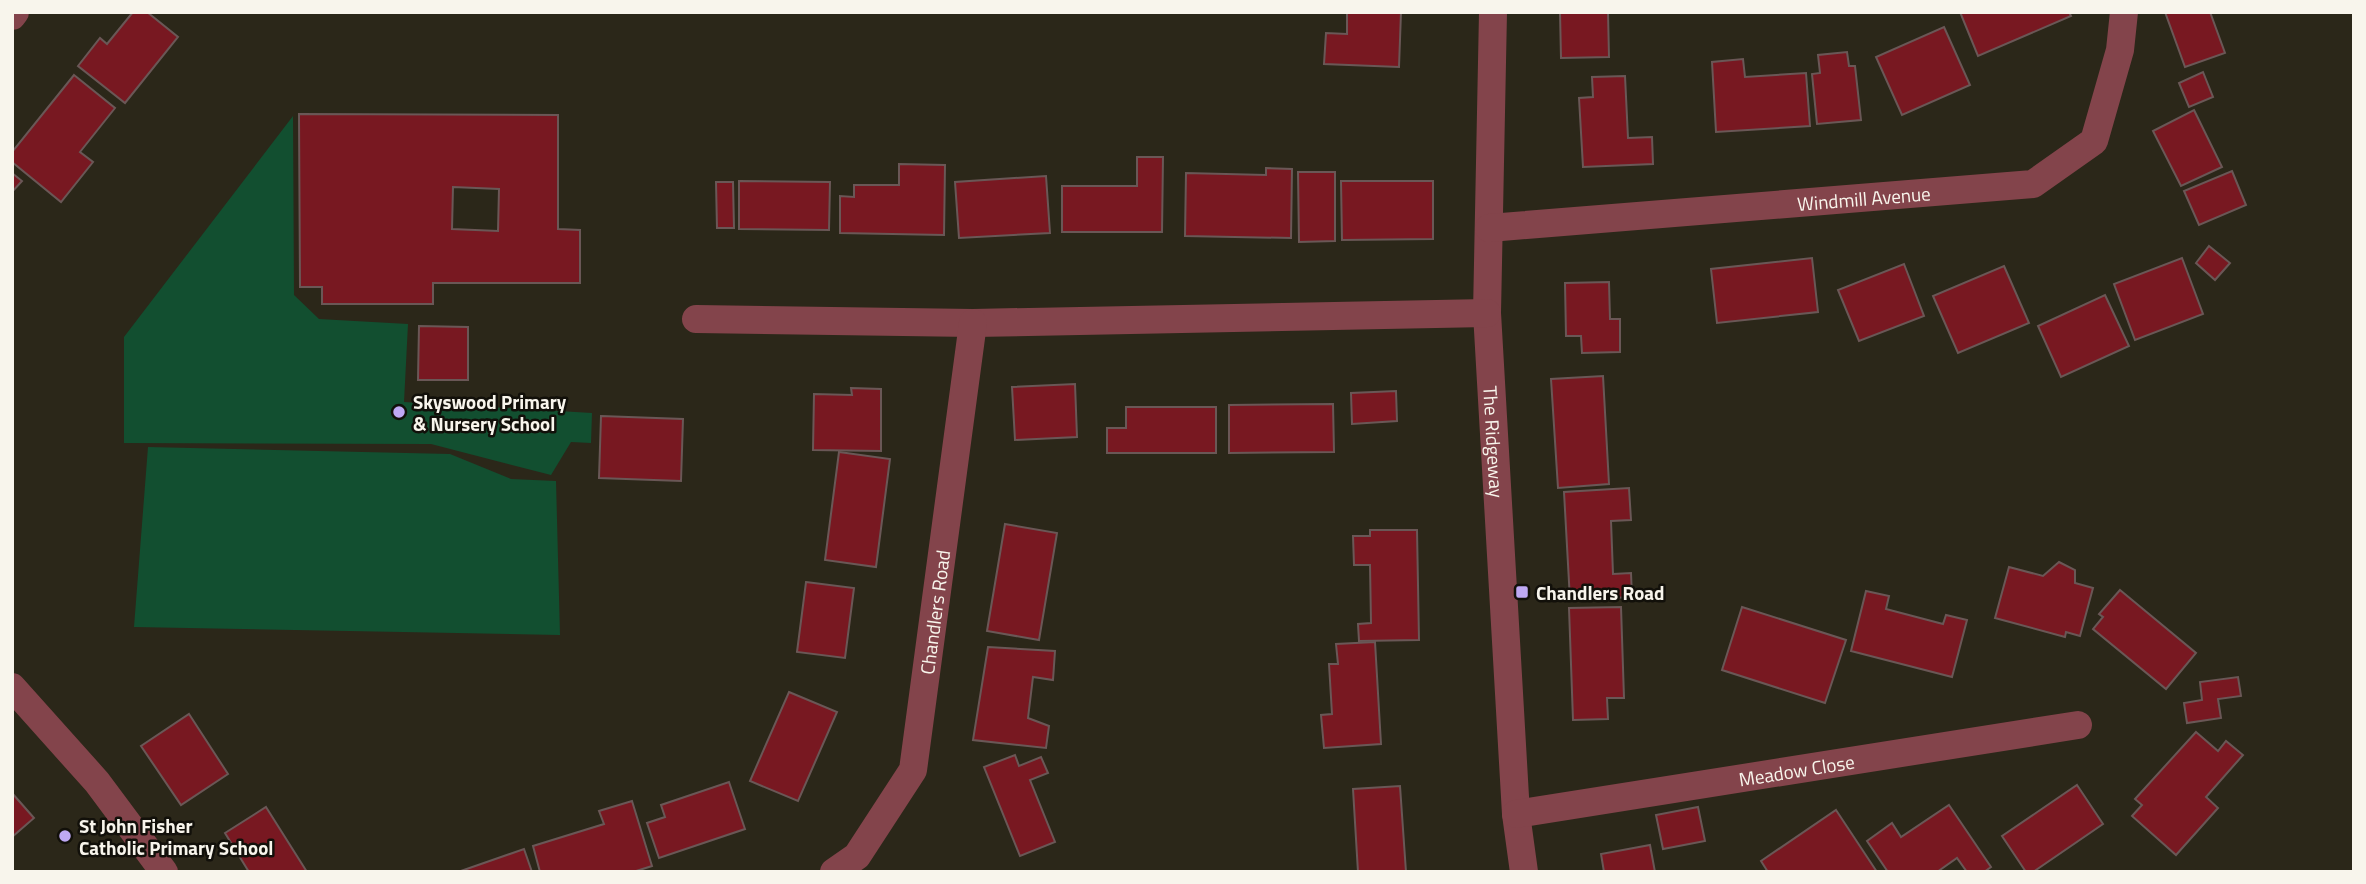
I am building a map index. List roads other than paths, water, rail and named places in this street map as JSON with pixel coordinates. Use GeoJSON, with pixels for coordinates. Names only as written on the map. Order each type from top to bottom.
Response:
{"type":"FeatureCollection","features":[{"type":"Feature","properties":{"kind":"street","name":"The Ridgeway"},"geometry":{"type":"LineString","coordinates":[[1493,12],[1486,313],[1516,814],[1524,872]]}},
{"type":"Feature","properties":{"kind":"street","name":"Windmill Avenue"},"geometry":{"type":"LineString","coordinates":[[1489,228],[2033,184],[2094,141],[2120,50],[2124,12]]}},
{"type":"Feature","properties":{"kind":"street"},"geometry":{"type":"LineString","coordinates":[[696,319],[973,323],[1486,313]]}},
{"type":"Feature","properties":{"kind":"street","name":"Chandlers Road"},"geometry":{"type":"LineString","coordinates":[[854,867],[913,770],[973,323]]}},
{"type":"Feature","properties":{"kind":"street"},"geometry":{"type":"LineString","coordinates":[[12,687],[97,782],[164,872]]}},
{"type":"Feature","properties":{"kind":"street","name":"Meadow Close"},"geometry":{"type":"LineString","coordinates":[[1516,814],[2078,725]]}},
{"type":"Feature","properties":{"kind":"place","name":"Skyswood Primary & Nursery School"},"geometry":{"type":"Point","coordinates":[399,412]}},
{"type":"Feature","properties":{"kind":"place","name":"Chandlers Road"},"geometry":{"type":"Point","coordinates":[1522,592]}},
{"type":"Feature","properties":{"kind":"place","name":"St John Fisher Catholic Primary School"},"geometry":{"type":"Point","coordinates":[65,836]}}]}
